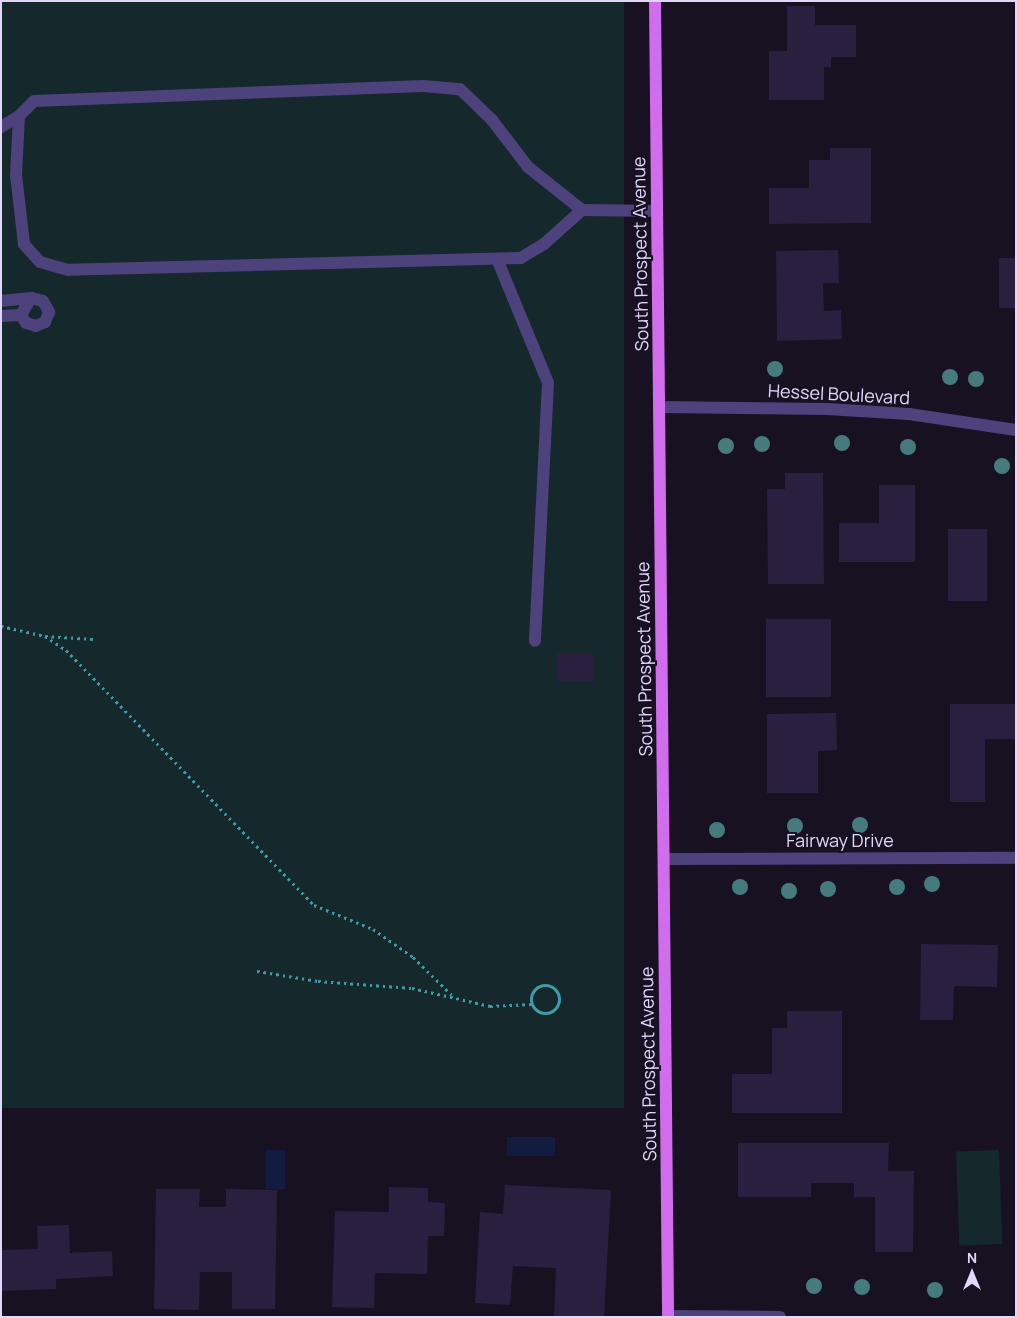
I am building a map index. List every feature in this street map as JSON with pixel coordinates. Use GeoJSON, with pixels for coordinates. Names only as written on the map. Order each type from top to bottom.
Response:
{"type":"FeatureCollection","features":[{"type":"Feature","properties":{"kind":"main road","name":"South Prospect Avenue"},"geometry":{"type":"LineString","coordinates":[[655,1],[668,1316]]}},
{"type":"Feature","properties":{"kind":"street"},"geometry":{"type":"LineString","coordinates":[[1,127],[19,116],[34,101],[422,86],[460,89],[492,120],[528,167],[582,210],[657,211]]}},
{"type":"Feature","properties":{"kind":"street"},"geometry":{"type":"LineString","coordinates":[[19,116],[16,176],[24,244],[40,262],[68,270],[521,258],[544,244],[582,210]]}},
{"type":"Feature","properties":{"kind":"street"},"geometry":{"type":"LineString","coordinates":[[497,259],[548,383],[535,641]]}},
{"type":"Feature","properties":{"kind":"street"},"geometry":{"type":"LineString","coordinates":[[1,301],[31,298],[43,302],[49,312],[45,322],[36,326],[26,322],[21,315]]}},
{"type":"Feature","properties":{"kind":"street"},"geometry":{"type":"LineString","coordinates":[[21,315],[31,298]]}},
{"type":"Feature","properties":{"kind":"street"},"geometry":{"type":"LineString","coordinates":[[1,316],[21,315]]}},
{"type":"Feature","properties":{"kind":"street","name":"Hessel Boulevard"},"geometry":{"type":"LineString","coordinates":[[659,407],[827,409],[909,414],[1016,430]]}},
{"type":"Feature","properties":{"kind":"street","name":"Fairway Drive"},"geometry":{"type":"LineString","coordinates":[[664,858],[1016,858]]}},
{"type":"Feature","properties":{"kind":"street"},"geometry":{"type":"LineString","coordinates":[[668,1316],[780,1317]]}},
{"type":"Feature","properties":{"kind":"path"},"geometry":{"type":"LineString","coordinates":[[1,626],[45,636],[93,639]]}},
{"type":"Feature","properties":{"kind":"path"},"geometry":{"type":"LineString","coordinates":[[45,636],[66,650],[314,906],[373,929],[413,957],[452,996]]}},
{"type":"Feature","properties":{"kind":"path"},"geometry":{"type":"LineString","coordinates":[[257,971],[452,996],[490,1006],[532,1004],[543,1013],[550,1012],[556,1007],[558,993],[547,984],[540,985],[534,990],[532,1004]]}},
{"type":"Feature","properties":{"kind":"green space"},"geometry":{"type":"Polygon","coordinates":[[[1,1],[624,1],[624,1108],[1,1108],[1,1]]]}},
{"type":"Feature","properties":{"kind":"green space"},"geometry":{"type":"Polygon","coordinates":[[[999,1150],[1002,1244],[959,1245],[956,1152],[999,1150]]]}},
{"type":"Feature","properties":{"kind":"water"},"geometry":{"type":"Polygon","coordinates":[[[507,1137],[555,1137],[555,1156],[507,1156],[507,1137]]]}},
{"type":"Feature","properties":{"kind":"water"},"geometry":{"type":"Polygon","coordinates":[[[266,1150],[285,1150],[285,1189],[266,1189],[266,1150]]]}},
{"type":"Feature","properties":{"kind":"building"},"geometry":{"type":"Polygon","coordinates":[[[787,6],[815,6],[815,25],[856,25],[856,57],[831,57],[831,67],[824,67],[824,100],[769,100],[769,51],[787,51],[787,6]]]}},
{"type":"Feature","properties":{"kind":"building"},"geometry":{"type":"Polygon","coordinates":[[[830,148],[871,148],[871,223],[769,224],[769,188],[809,188],[809,160],[830,160],[830,148]]]}},
{"type":"Feature","properties":{"kind":"building"},"geometry":{"type":"Polygon","coordinates":[[[838,250],[839,283],[823,283],[824,311],[841,310],[842,339],[777,341],[776,251],[838,250]]]}},
{"type":"Feature","properties":{"kind":"building"},"geometry":{"type":"Polygon","coordinates":[[[999,258],[1016,258],[1016,308],[999,308],[999,258]]]}},
{"type":"Feature","properties":{"kind":"building"},"geometry":{"type":"Polygon","coordinates":[[[785,473],[823,473],[824,584],[768,584],[767,489],[785,489],[785,473]]]}},
{"type":"Feature","properties":{"kind":"building"},"geometry":{"type":"Polygon","coordinates":[[[879,485],[915,485],[915,562],[839,562],[839,523],[879,523],[879,485]]]}},
{"type":"Feature","properties":{"kind":"building"},"geometry":{"type":"Polygon","coordinates":[[[948,529],[987,529],[987,601],[948,601],[948,529]]]}},
{"type":"Feature","properties":{"kind":"building"},"geometry":{"type":"Polygon","coordinates":[[[766,619],[831,619],[831,697],[766,697],[766,619]]]}},
{"type":"Feature","properties":{"kind":"building"},"geometry":{"type":"Polygon","coordinates":[[[557,653],[593,653],[593,681],[557,681],[557,653]]]}},
{"type":"Feature","properties":{"kind":"building"},"geometry":{"type":"Polygon","coordinates":[[[950,704],[1016,704],[1016,739],[985,739],[985,802],[950,802],[950,704]]]}},
{"type":"Feature","properties":{"kind":"building"},"geometry":{"type":"Polygon","coordinates":[[[836,713],[837,750],[818,751],[818,793],[767,793],[767,714],[836,713]]]}},
{"type":"Feature","properties":{"kind":"building"},"geometry":{"type":"Polygon","coordinates":[[[921,944],[998,945],[997,987],[954,986],[953,1020],[920,1020],[921,944]]]}},
{"type":"Feature","properties":{"kind":"building"},"geometry":{"type":"Polygon","coordinates":[[[787,1011],[842,1011],[842,1113],[732,1113],[732,1074],[772,1074],[772,1028],[787,1028],[787,1011]]]}},
{"type":"Feature","properties":{"kind":"building"},"geometry":{"type":"Polygon","coordinates":[[[738,1143],[889,1143],[888,1171],[914,1171],[913,1252],[875,1252],[875,1197],[854,1197],[854,1183],[811,1183],[811,1197],[738,1197],[738,1143]]]}},
{"type":"Feature","properties":{"kind":"building"},"geometry":{"type":"Polygon","coordinates":[[[505,1185],[611,1190],[604,1317],[554,1316],[556,1268],[513,1266],[510,1305],[475,1303],[480,1212],[503,1214],[505,1185]]]}},
{"type":"Feature","properties":{"kind":"building"},"geometry":{"type":"Polygon","coordinates":[[[389,1187],[428,1188],[428,1202],[445,1203],[444,1236],[428,1236],[427,1274],[375,1273],[374,1308],[332,1307],[335,1211],[389,1212],[389,1187]]]}},
{"type":"Feature","properties":{"kind":"building"},"geometry":{"type":"Polygon","coordinates":[[[156,1189],[200,1189],[199,1207],[226,1207],[226,1189],[277,1190],[275,1309],[232,1309],[232,1272],[200,1272],[199,1310],[154,1309],[156,1189]]]}},
{"type":"Feature","properties":{"kind":"building"},"geometry":{"type":"Polygon","coordinates":[[[69,1225],[70,1253],[112,1251],[113,1276],[56,1279],[56,1289],[1,1291],[1,1250],[38,1249],[37,1226],[69,1225]]]}}]}
